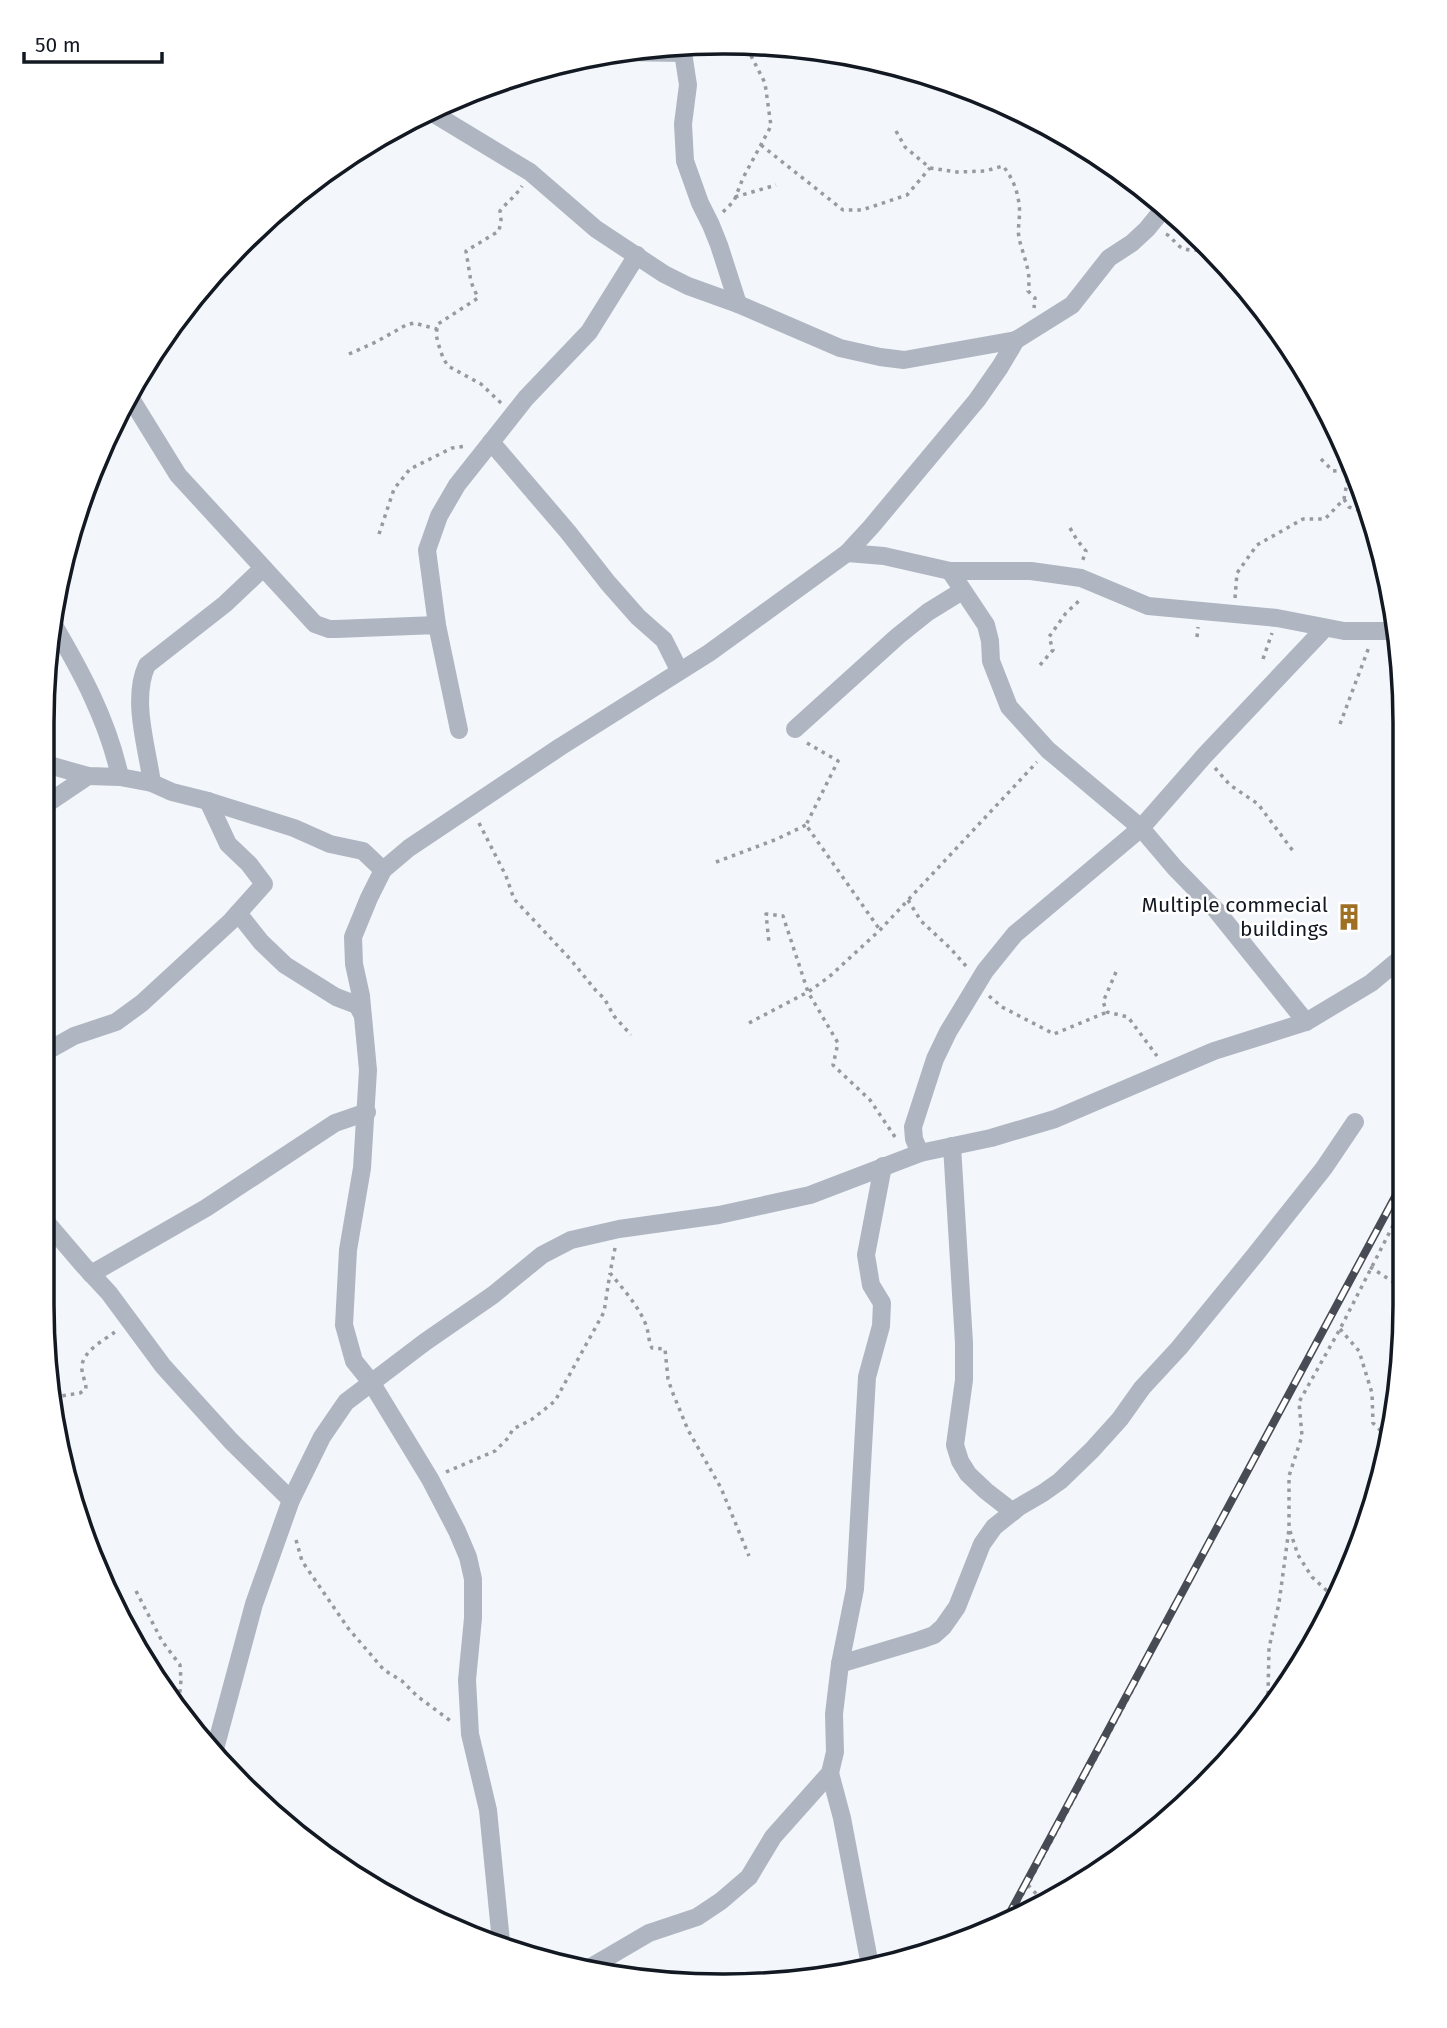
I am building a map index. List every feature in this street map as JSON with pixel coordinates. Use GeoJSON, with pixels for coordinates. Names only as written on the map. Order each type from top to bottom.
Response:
{"type":"FeatureCollection","features":[{"type":"Feature","properties":{"kind":"street"},"geometry":{"type":"LineString","coordinates":[[683,56],[688,85],[682,124],[685,161],[700,203],[712,225],[738,304]]}},
{"type":"Feature","properties":{"kind":"street"},"geometry":{"type":"LineString","coordinates":[[440,117],[530,172],[596,229],[664,274],[840,348],[880,357],[904,360],[1016,340],[1072,305],[1108,258],[1132,243],[1159,215]]}},
{"type":"Feature","properties":{"kind":"street"},"geometry":{"type":"LineString","coordinates":[[459,730],[437,625],[428,550],[439,516],[457,485],[526,398],[589,331],[638,255]]}},
{"type":"Feature","properties":{"kind":"street"},"geometry":{"type":"LineString","coordinates":[[500,1935],[488,1811],[470,1734],[467,1680],[473,1618],[473,1579],[468,1557],[430,1479],[371,1382],[354,1362],[344,1325],[348,1250],[362,1168],[368,1070],[353,937],[383,870],[410,848],[458,814],[709,653],[847,553],[977,400],[1016,340]]}},
{"type":"Feature","properties":{"kind":"street"},"geometry":{"type":"LineString","coordinates":[[135,405],[178,475],[310,620],[322,627],[336,629],[437,625]]}},
{"type":"Feature","properties":{"kind":"street"},"geometry":{"type":"LineString","coordinates":[[491,442],[608,583],[638,617],[664,640],[680,670]]}},
{"type":"Feature","properties":{"kind":"street"},"geometry":{"type":"LineString","coordinates":[[847,553],[884,556],[950,571],[1031,571],[1089,581],[1148,606],[1277,618],[1344,631],[1386,631]]}},
{"type":"Feature","properties":{"kind":"street"},"geometry":{"type":"LineString","coordinates":[[152,783],[139,704],[143,674],[147,665],[225,604],[263,568]]}},
{"type":"Feature","properties":{"kind":"street"},"geometry":{"type":"LineString","coordinates":[[950,571],[986,625],[991,661],[1009,707],[1048,750],[1141,828],[1216,911],[1306,1021]]}},
{"type":"Feature","properties":{"kind":"street"},"geometry":{"type":"LineString","coordinates":[[795,729],[898,636],[928,612],[962,591]]}},
{"type":"Feature","properties":{"kind":"street"},"geometry":{"type":"LineString","coordinates":[[914,1155],[913,1127],[935,1059],[985,971],[1015,934],[1141,828],[1205,755],[1325,628]]}},
{"type":"Feature","properties":{"kind":"street"},"geometry":{"type":"LineString","coordinates":[[60,635],[78,665],[105,725],[120,777]]}},
{"type":"Feature","properties":{"kind":"street"},"geometry":{"type":"LineString","coordinates":[[54,766],[88,776],[120,777],[152,783],[172,792],[295,828],[330,844],[363,851],[383,870]]}},
{"type":"Feature","properties":{"kind":"street"},"geometry":{"type":"LineString","coordinates":[[54,799],[88,776]]}},
{"type":"Feature","properties":{"kind":"street"},"geometry":{"type":"LineString","coordinates":[[54,1047],[74,1036],[116,1022],[142,1003],[238,913],[264,884],[249,864],[228,844],[208,801]]}},
{"type":"Feature","properties":{"kind":"street"},"geometry":{"type":"LineString","coordinates":[[238,913],[261,943],[285,965],[336,997],[358,1005],[362,1014]]}},
{"type":"Feature","properties":{"kind":"street"},"geometry":{"type":"LineString","coordinates":[[217,1742],[254,1604],[292,1500],[323,1437],[346,1402],[493,1295],[542,1255],[571,1240],[619,1229],[719,1215],[810,1195],[914,1155],[991,1138],[1055,1119],[1214,1051],[1306,1021],[1371,983],[1393,965]]}},
{"type":"Feature","properties":{"kind":"street"},"geometry":{"type":"LineString","coordinates":[[91,1274],[205,1208],[335,1123],[367,1112]]}},
{"type":"Feature","properties":{"kind":"street"},"geometry":{"type":"LineString","coordinates":[[840,1664],[934,1635],[943,1627],[957,1607],[982,1544],[994,1527],[1060,1481],[1111,1429],[1142,1388],[1179,1348],[1255,1255],[1324,1168],[1355,1122]]}},
{"type":"Feature","properties":{"kind":"street"},"geometry":{"type":"LineString","coordinates":[[952,1146],[964,1343],[964,1380],[955,1445],[968,1474],[1013,1512]]}},
{"type":"Feature","properties":{"kind":"street"},"geometry":{"type":"LineString","coordinates":[[600,1962],[649,1934],[697,1917],[721,1901],[749,1877],[773,1837],[830,1773],[835,1752],[834,1714],[840,1664],[855,1589],[867,1377],[881,1326],[882,1303],[871,1285],[866,1255],[883,1166]]}},
{"type":"Feature","properties":{"kind":"street"},"geometry":{"type":"LineString","coordinates":[[54,1231],[109,1293],[163,1366],[231,1441],[292,1500]]}},
{"type":"Feature","properties":{"kind":"street"},"geometry":{"type":"LineString","coordinates":[[830,1773],[842,1818],[868,1955]]}},
{"type":"Feature","properties":{"kind":"path"},"geometry":{"type":"LineString","coordinates":[[712,225],[735,197],[771,126],[765,83],[751,55]]}},
{"type":"Feature","properties":{"kind":"path"},"geometry":{"type":"LineString","coordinates":[[896,131],[905,147],[930,168],[985,172],[1003,166],[1012,176],[1020,208],[1018,232],[1030,279],[1028,291],[1035,298],[1033,314]]}},
{"type":"Feature","properties":{"kind":"path"},"geometry":{"type":"LineString","coordinates":[[761,145],[843,210],[862,210],[907,195],[930,168]]}},
{"type":"Feature","properties":{"kind":"path"},"geometry":{"type":"LineString","coordinates":[[526,398],[502,404],[481,384],[448,366],[438,343],[437,329],[438,324],[478,298],[471,282],[466,251],[499,231],[500,211],[518,192],[530,172]]}},
{"type":"Feature","properties":{"kind":"path"},"geometry":{"type":"LineString","coordinates":[[735,197],[776,184]]}},
{"type":"Feature","properties":{"kind":"path"},"geometry":{"type":"LineString","coordinates":[[1147,229],[1170,235],[1181,248],[1198,251]]}},
{"type":"Feature","properties":{"kind":"path"},"geometry":{"type":"LineString","coordinates":[[349,354],[414,323],[437,329]]}},
{"type":"Feature","properties":{"kind":"path"},"geometry":{"type":"LineString","coordinates":[[379,534],[394,489],[410,469],[452,448],[491,442]]}},
{"type":"Feature","properties":{"kind":"path"},"geometry":{"type":"LineString","coordinates":[[1321,459],[1334,471],[1343,470]]}},
{"type":"Feature","properties":{"kind":"path"},"geometry":{"type":"LineString","coordinates":[[1233,614],[1237,573],[1257,545],[1303,519],[1325,520],[1344,499],[1347,481]]}},
{"type":"Feature","properties":{"kind":"path"},"geometry":{"type":"LineString","coordinates":[[1344,499],[1349,508],[1358,510]]}},
{"type":"Feature","properties":{"kind":"path"},"geometry":{"type":"LineString","coordinates":[[1040,665],[1053,650],[1048,637],[1089,581],[1080,568],[1086,551],[1070,528]]}},
{"type":"Feature","properties":{"kind":"path"},"geometry":{"type":"LineString","coordinates":[[1264,659],[1277,618]]}},
{"type":"Feature","properties":{"kind":"path"},"geometry":{"type":"LineString","coordinates":[[1340,723],[1374,632]]}},
{"type":"Feature","properties":{"kind":"path"},"geometry":{"type":"LineString","coordinates":[[716,862],[806,825],[838,761],[797,736],[795,729]]}},
{"type":"Feature","properties":{"kind":"path"},"geometry":{"type":"LineString","coordinates":[[748,1023],[808,992],[880,930],[1048,750]]}},
{"type":"Feature","properties":{"kind":"path"},"geometry":{"type":"LineString","coordinates":[[1205,755],[1230,785],[1258,804],[1293,851]]}},
{"type":"Feature","properties":{"kind":"path"},"geometry":{"type":"LineString","coordinates":[[458,814],[477,821],[506,876],[514,899],[604,998],[614,1016],[631,1035]]}},
{"type":"Feature","properties":{"kind":"path"},"geometry":{"type":"LineString","coordinates":[[806,825],[880,930]]}},
{"type":"Feature","properties":{"kind":"path"},"geometry":{"type":"LineString","coordinates":[[769,943],[766,914],[783,916],[808,992],[838,1043],[833,1065],[870,1100],[914,1155]]}},
{"type":"Feature","properties":{"kind":"path"},"geometry":{"type":"LineString","coordinates":[[1116,972],[1103,1002],[1107,1012],[1128,1017],[1169,1071]]}},
{"type":"Feature","properties":{"kind":"path"},"geometry":{"type":"LineString","coordinates":[[1268,1693],[1269,1647],[1279,1602],[1289,1529],[1289,1476],[1303,1436],[1299,1402],[1393,1224]]}},
{"type":"Feature","properties":{"kind":"path"},"geometry":{"type":"LineString","coordinates":[[430,1479],[495,1451],[513,1429],[531,1420],[555,1401],[604,1312],[619,1229]]}},
{"type":"Feature","properties":{"kind":"path"},"geometry":{"type":"LineString","coordinates":[[1370,1267],[1393,1282]]}},
{"type":"Feature","properties":{"kind":"path"},"geometry":{"type":"LineString","coordinates":[[610,1273],[630,1296],[648,1328],[648,1339],[652,1348],[665,1349],[672,1391],[688,1430],[721,1488],[749,1556]]}},
{"type":"Feature","properties":{"kind":"path"},"geometry":{"type":"LineString","coordinates":[[61,1396],[80,1394],[86,1389],[82,1362],[87,1354],[132,1322]]}},
{"type":"Feature","properties":{"kind":"path"},"geometry":{"type":"LineString","coordinates":[[1340,1329],[1359,1351],[1372,1393],[1373,1423],[1381,1431]]}},
{"type":"Feature","properties":{"kind":"path"},"geometry":{"type":"LineString","coordinates":[[1289,1529],[1298,1555],[1312,1577],[1328,1592]]}},
{"type":"Feature","properties":{"kind":"path"},"geometry":{"type":"LineString","coordinates":[[295,1534],[302,1562],[317,1585],[348,1628],[384,1670],[470,1734]]}},
{"type":"Feature","properties":{"kind":"path"},"geometry":{"type":"LineString","coordinates":[[136,1591],[162,1641],[180,1665],[180,1694]]}},
{"type":"Feature","properties":{"kind":"path"},"geometry":{"type":"LineString","coordinates":[[1016,1907],[1139,1678]]}},
{"type":"Feature","properties":{"kind":"path"},"geometry":{"type":"LineString","coordinates":[[1028,1885],[1038,1895]]}},
{"type":"Feature","properties":{"kind":"railway"},"geometry":{"type":"LineString","coordinates":[[1012,1909],[1393,1201]]}},
{"type":"Feature","properties":{"kind":"place","name":"Multiple commecial buildings"},"geometry":{"type":"Point","coordinates":[1349,917]}}]}
